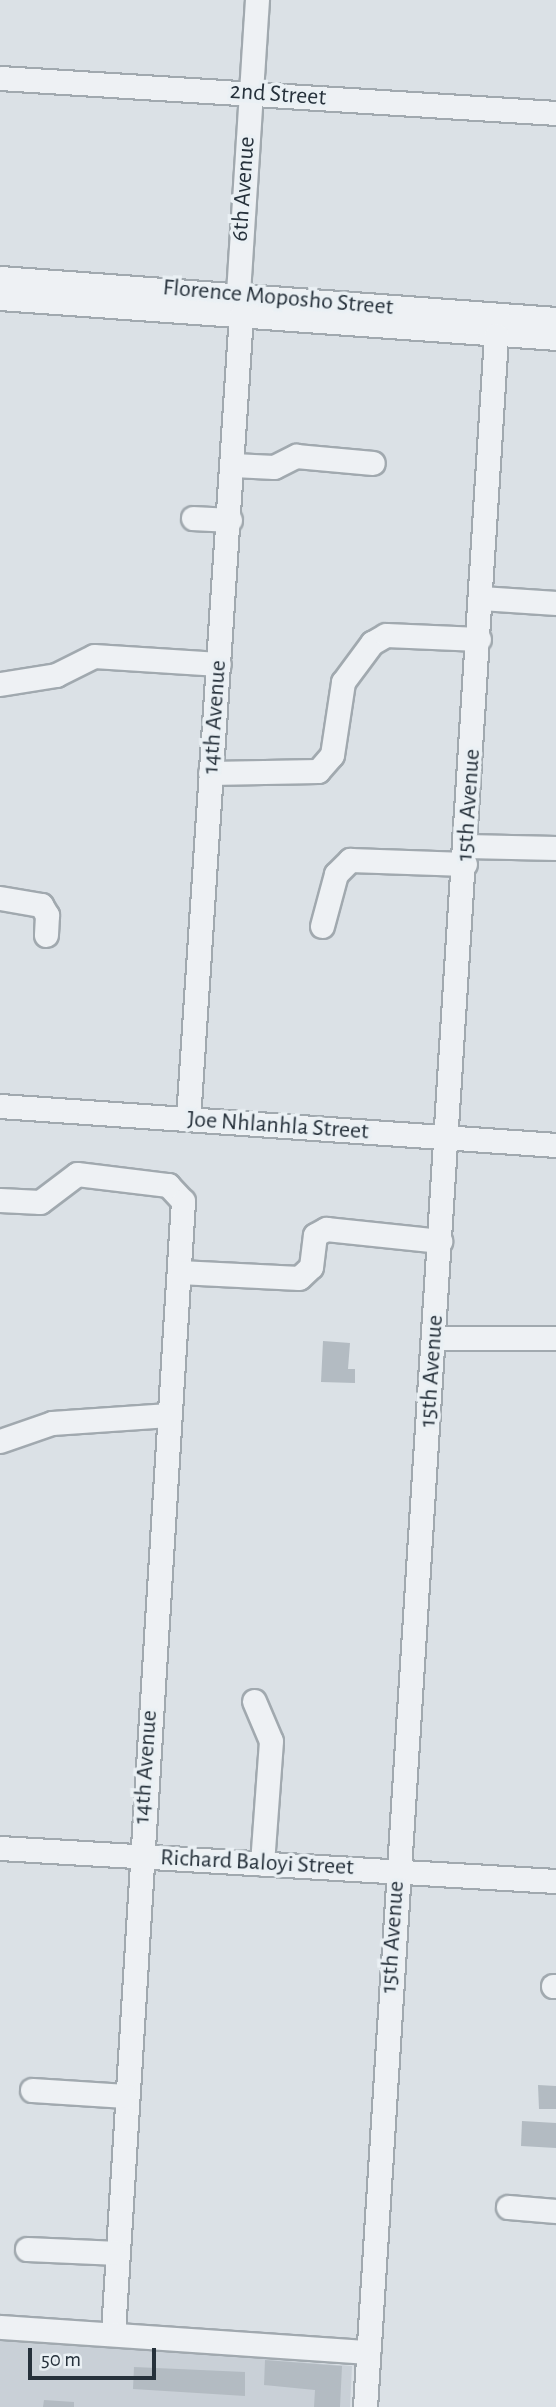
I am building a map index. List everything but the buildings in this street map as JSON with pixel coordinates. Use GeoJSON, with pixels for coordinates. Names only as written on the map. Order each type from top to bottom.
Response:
{"type":"FeatureCollection","features":[{"type":"Feature","properties":{"kind":"street","name":"6th Avenue"},"geometry":{"type":"LineString","coordinates":[[239,304],[257,0]]}},
{"type":"Feature","properties":{"kind":"street","name":"2nd Street"},"geometry":{"type":"LineString","coordinates":[[0,78],[556,113]]}},
{"type":"Feature","properties":{"kind":"street","name":"Florence Moposho Street"},"geometry":{"type":"LineString","coordinates":[[0,278],[496,335],[556,338]]}},
{"type":"Feature","properties":{"kind":"street","name":"Florence Moposho Street"},"geometry":{"type":"LineString","coordinates":[[0,298],[239,304],[556,319]]}},
{"type":"Feature","properties":{"kind":"street","name":"14th Avenue"},"geometry":{"type":"LineString","coordinates":[[188,1119],[210,773],[230,520],[239,304]]}},
{"type":"Feature","properties":{"kind":"street","name":"15th Avenue"},"geometry":{"type":"LineString","coordinates":[[365,2407],[398,1869],[435,1338],[443,1138],[480,639],[496,335]]}},
{"type":"Feature","properties":{"kind":"street"},"geometry":{"type":"LineString","coordinates":[[233,465],[274,467],[296,456],[373,463]]}},
{"type":"Feature","properties":{"kind":"street"},"geometry":{"type":"LineString","coordinates":[[192,518],[230,520]]}},
{"type":"Feature","properties":{"kind":"street"},"geometry":{"type":"LineString","coordinates":[[481,598],[556,603]]}},
{"type":"Feature","properties":{"kind":"street"},"geometry":{"type":"LineString","coordinates":[[210,773],[318,771],[333,748],[341,687],[372,643],[386,635],[480,639]]}},
{"type":"Feature","properties":{"kind":"street"},"geometry":{"type":"LineString","coordinates":[[0,684],[56,675],[94,656],[219,664]]}},
{"type":"Feature","properties":{"kind":"street"},"geometry":{"type":"LineString","coordinates":[[321,926],[336,874],[350,860],[556,848]]}},
{"type":"Feature","properties":{"kind":"street"},"geometry":{"type":"LineString","coordinates":[[0,898],[41,905],[47,915],[46,935]]}},
{"type":"Feature","properties":{"kind":"street","name":"Joe Nhlanhla Street"},"geometry":{"type":"LineString","coordinates":[[0,1106],[556,1145]]}},
{"type":"Feature","properties":{"kind":"street","name":"14th Avenue"},"geometry":{"type":"LineString","coordinates":[[0,1200],[40,1202],[66,1180],[81,1174],[168,1185],[183,1201],[113,2334]]}},
{"type":"Feature","properties":{"kind":"street"},"geometry":{"type":"LineString","coordinates":[[179,1272],[299,1278],[311,1267],[315,1235],[326,1229],[440,1241]]}},
{"type":"Feature","properties":{"kind":"street"},"geometry":{"type":"LineString","coordinates":[[435,1338],[556,1338]]}},
{"type":"Feature","properties":{"kind":"street"},"geometry":{"type":"LineString","coordinates":[[0,1441],[52,1423],[169,1415]]}},
{"type":"Feature","properties":{"kind":"street"},"geometry":{"type":"LineString","coordinates":[[254,1701],[271,1741],[262,1864]]}},
{"type":"Feature","properties":{"kind":"street","name":"Richard Baloyi Street"},"geometry":{"type":"LineString","coordinates":[[0,1848],[262,1864],[398,1869],[556,1881]]}},
{"type":"Feature","properties":{"kind":"street"},"geometry":{"type":"LineString","coordinates":[[32,2090],[126,2096]]}},
{"type":"Feature","properties":{"kind":"street"},"geometry":{"type":"LineString","coordinates":[[508,2207],[556,2211]]}},
{"type":"Feature","properties":{"kind":"street"},"geometry":{"type":"LineString","coordinates":[[27,2249],[118,2253]]}},
{"type":"Feature","properties":{"kind":"street"},"geometry":{"type":"LineString","coordinates":[[0,2328],[368,2352]]}},
{"type":"Feature","properties":{"kind":"shaded area"},"geometry":{"type":"Polygon","coordinates":[[[0,2337],[352,2366],[350,2407],[0,2407],[0,2337]]]}}]}
